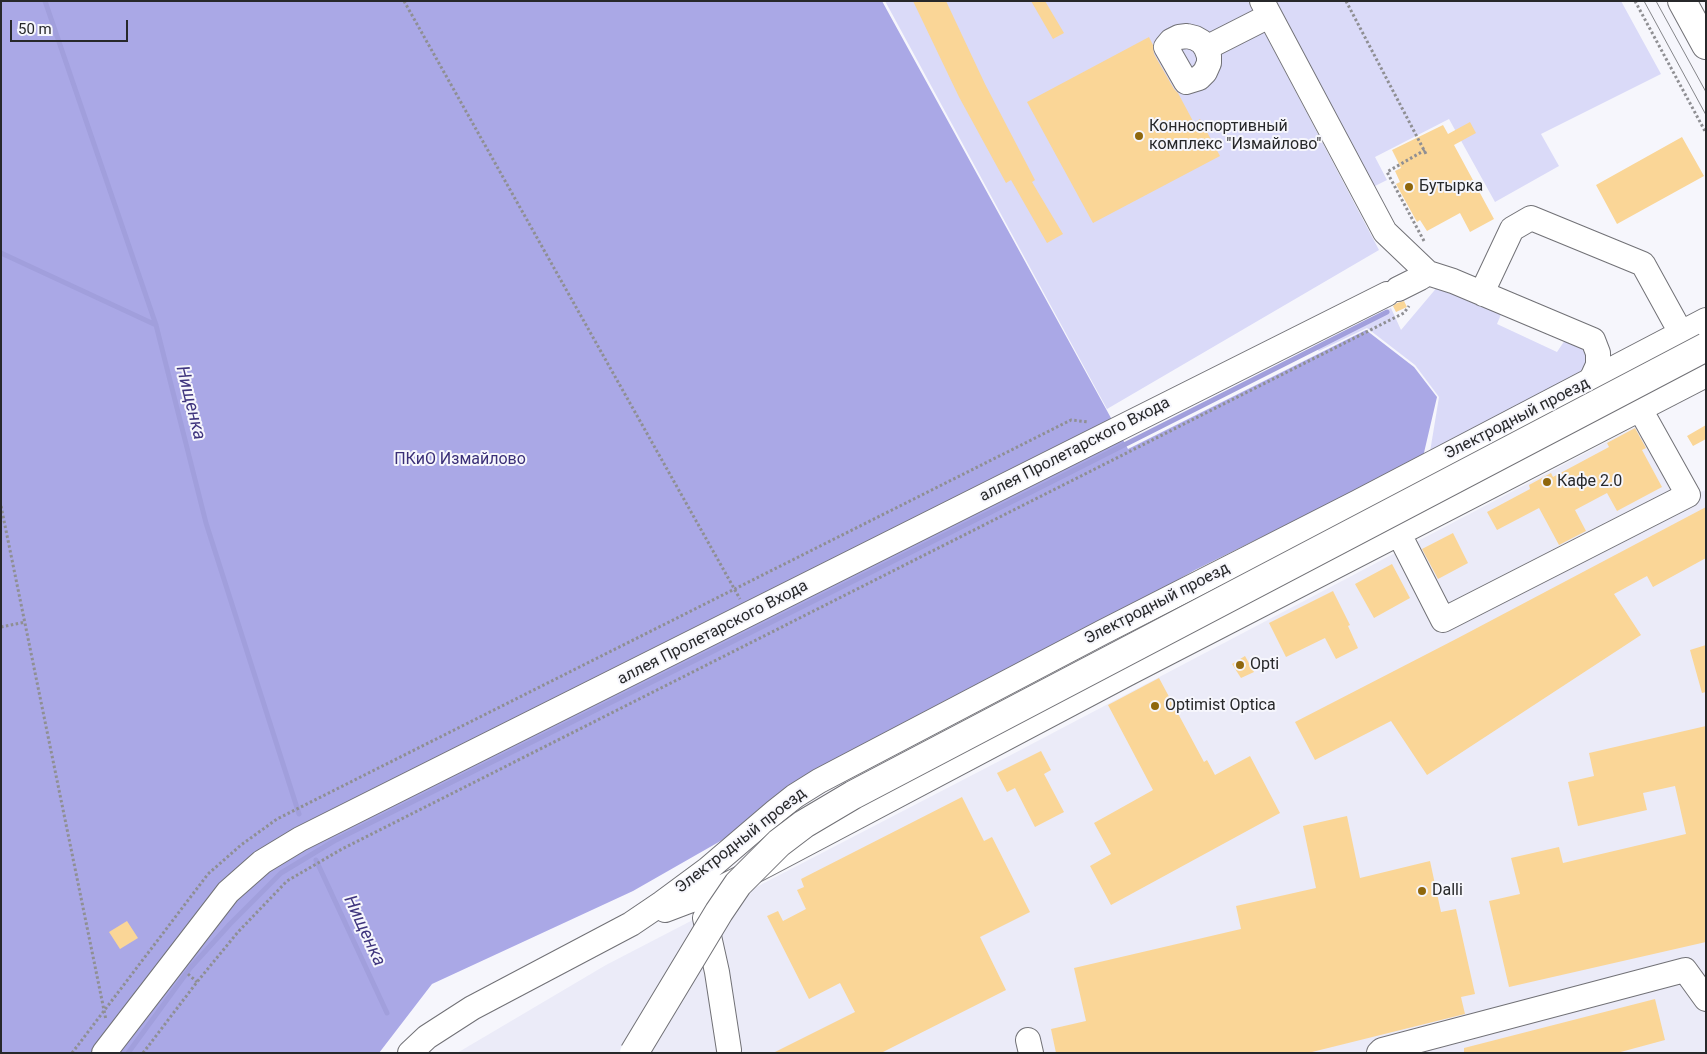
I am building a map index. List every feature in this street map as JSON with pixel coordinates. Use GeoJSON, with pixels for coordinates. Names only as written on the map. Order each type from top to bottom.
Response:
{"type":"FeatureCollection","features":[{"type":"Feature","properties":{"kind":"main road"},"geometry":{"type":"LineString","coordinates":[[1682,1],[1706,45]]}},
{"type":"Feature","properties":{"kind":"main road"},"geometry":{"type":"LineString","coordinates":[[634,1053],[719,912],[738,884],[779,843],[804,824],[853,795],[1706,347]]}},
{"type":"Feature","properties":{"kind":"street"},"geometry":{"type":"LineString","coordinates":[[1206,48],[1266,9],[1385,232],[1428,273],[1453,281],[1593,340],[1598,353],[1598,365],[1588,383]]}},
{"type":"Feature","properties":{"kind":"street"},"geometry":{"type":"LineString","coordinates":[[1483,294],[1512,229],[1531,218],[1643,264],[1680,333]]}},
{"type":"Feature","properties":{"kind":"street","name":"аллея Пролетарского Входа"},"geometry":{"type":"LineString","coordinates":[[107,1048],[228,892],[262,862],[300,839],[1124,425],[1398,296],[1428,273]]}},
{"type":"Feature","properties":{"kind":"street","name":"Электродный проезд"},"geometry":{"type":"LineString","coordinates":[[410,1053],[427,1037],[465,1012],[630,924],[662,903],[708,869],[795,796],[819,781],[1706,320]]}},
{"type":"Feature","properties":{"kind":"street","name":"Электродный проезд"},"geometry":{"type":"LineString","coordinates":[[630,924],[715,891],[1129,673],[1706,375]]}},
{"type":"Feature","properties":{"kind":"street"},"geometry":{"type":"LineString","coordinates":[[1358,502],[1350,511],[1348,521],[1352,532],[1359,540],[1368,544],[1390,539],[1443,620],[1688,495],[1640,409]]}},
{"type":"Feature","properties":{"kind":"street"},"geometry":{"type":"LineString","coordinates":[[1103,632],[1122,629],[1130,634],[1135,642],[1137,651],[1136,661],[1129,673]]}},
{"type":"Feature","properties":{"kind":"street"},"geometry":{"type":"LineString","coordinates":[[700,897],[717,972],[729,1050]]}},
{"type":"Feature","properties":{"kind":"street"},"geometry":{"type":"LineString","coordinates":[[1379,1053],[1382,1050],[1684,970],[1706,999]]}},
{"type":"Feature","properties":{"kind":"path"},"geometry":{"type":"LineString","coordinates":[[404,1],[749,615]]}},
{"type":"Feature","properties":{"kind":"path"},"geometry":{"type":"LineString","coordinates":[[1346,1],[1426,152],[1387,172],[1428,248]]}},
{"type":"Feature","properties":{"kind":"path"},"geometry":{"type":"LineString","coordinates":[[1635,1],[1706,133]]}},
{"type":"Feature","properties":{"kind":"path"},"geometry":{"type":"LineString","coordinates":[[143,1053],[238,932],[287,881],[356,841],[1059,485],[1404,313],[1398,296]]}},
{"type":"Feature","properties":{"kind":"path"},"geometry":{"type":"LineString","coordinates":[[1264,379],[1266,383]]}},
{"type":"Feature","properties":{"kind":"path"},"geometry":{"type":"LineString","coordinates":[[72,1053],[208,874],[241,845],[277,819],[1070,420],[1124,425]]}},
{"type":"Feature","properties":{"kind":"path"},"geometry":{"type":"LineString","coordinates":[[1,506],[104,1010],[107,1048]]}},
{"type":"Feature","properties":{"kind":"path"},"geometry":{"type":"LineString","coordinates":[[844,590],[847,594]]}},
{"type":"Feature","properties":{"kind":"path"},"geometry":{"type":"LineString","coordinates":[[1,627],[25,622]]}},
{"type":"Feature","properties":{"kind":"path"},"geometry":{"type":"LineString","coordinates":[[590,716],[593,722]]}},
{"type":"Feature","properties":{"kind":"path"},"geometry":{"type":"LineString","coordinates":[[459,782],[462,788]]}},
{"type":"Feature","properties":{"kind":"path"},"geometry":{"type":"LineString","coordinates":[[353,835],[356,841]]}},
{"type":"Feature","properties":{"kind":"path"},"geometry":{"type":"LineString","coordinates":[[190,976],[197,982]]}},
{"type":"Feature","properties":{"kind":"shaded area","name":"Конноспортивный комплекс \"Измайлово\""},"geometry":{"type":"Polygon","coordinates":[[[885,1],[1248,1],[1379,250],[1107,409],[885,1]]]}},
{"type":"Feature","properties":{"kind":"shaded area"},"geometry":{"type":"Polygon","coordinates":[[[1273,1],[1621,1],[1661,74],[1541,134],[1559,166],[1495,202],[1449,119],[1375,157],[1387,180],[1371,188],[1273,1]]]}},
{"type":"Feature","properties":{"kind":"shaded area"},"geometry":{"type":"Polygon","coordinates":[[[1439,285],[1502,312],[1497,324],[1557,352],[1565,340],[1587,350],[1590,360],[1585,373],[1429,458],[1439,397],[1415,365],[1367,328],[1319,351],[1314,346],[1391,308],[1401,330],[1439,285]]]}},
{"type":"Feature","properties":{"kind":"shaded area"},"geometry":{"type":"Polygon","coordinates":[[[1654,417],[1695,494],[1706,490],[1706,1053],[457,1053],[606,965],[1009,756],[1654,417]]]}},
{"type":"Feature","properties":{"kind":"green space","name":"ПКиО Измайлово"},"geometry":{"type":"Polygon","coordinates":[[[1,1],[882,1],[1128,449],[1366,330],[1414,367],[1437,397],[1423,457],[1195,570],[633,891],[432,984],[379,1053],[1,1053],[1,1]]]}},
{"type":"Feature","properties":{"kind":"building"},"geometry":{"type":"Polygon","coordinates":[[[913,1],[946,1],[985,84],[1035,180],[1032,182],[1063,234],[1047,243],[1011,180],[1006,183],[959,97],[913,1]]]}},
{"type":"Feature","properties":{"kind":"building"},"geometry":{"type":"Polygon","coordinates":[[[1031,1],[1045,1],[1064,33],[1053,39],[1031,1]]]}},
{"type":"Feature","properties":{"kind":"building"},"geometry":{"type":"Polygon","coordinates":[[[1149,37],[1153,45],[1154,54],[1194,123],[1200,119],[1220,156],[1093,223],[1027,102],[1149,37]]]}},
{"type":"Feature","properties":{"kind":"building"},"geometry":{"type":"Polygon","coordinates":[[[1470,122],[1476,133],[1454,145],[1494,219],[1470,232],[1460,213],[1427,231],[1420,220],[1417,222],[1396,184],[1400,182],[1395,171],[1401,168],[1392,150],[1443,125],[1448,134],[1470,122]]]}},
{"type":"Feature","properties":{"kind":"building"},"geometry":{"type":"Polygon","coordinates":[[[1682,137],[1704,176],[1617,224],[1596,185],[1682,137]]]}},
{"type":"Feature","properties":{"kind":"building"},"geometry":{"type":"Polygon","coordinates":[[[1404,301],[1407,307],[1396,312],[1393,306],[1404,301]]]}},
{"type":"Feature","properties":{"kind":"building"},"geometry":{"type":"Polygon","coordinates":[[[1706,425],[1706,439],[1693,446],[1687,436],[1706,425]]]}},
{"type":"Feature","properties":{"kind":"building"},"geometry":{"type":"Polygon","coordinates":[[[1635,428],[1646,448],[1642,450],[1662,487],[1617,511],[1607,493],[1575,510],[1586,531],[1559,545],[1539,508],[1497,530],[1487,512],[1530,489],[1529,485],[1551,473],[1553,477],[1609,447],[1607,443],[1635,428]]]}},
{"type":"Feature","properties":{"kind":"building"},"geometry":{"type":"Polygon","coordinates":[[[1706,507],[1706,558],[1653,587],[1647,576],[1614,594],[1641,635],[1427,775],[1391,721],[1315,760],[1295,722],[1706,507]]]}},
{"type":"Feature","properties":{"kind":"building"},"geometry":{"type":"Polygon","coordinates":[[[1453,533],[1468,563],[1438,579],[1422,549],[1453,533]]]}},
{"type":"Feature","properties":{"kind":"building"},"geometry":{"type":"Polygon","coordinates":[[[1392,564],[1410,598],[1374,618],[1355,584],[1392,564]]]}},
{"type":"Feature","properties":{"kind":"building"},"geometry":{"type":"Polygon","coordinates":[[[1333,591],[1350,625],[1348,626],[1358,648],[1336,659],[1325,638],[1286,657],[1269,623],[1333,591]]]}},
{"type":"Feature","properties":{"kind":"building"},"geometry":{"type":"Polygon","coordinates":[[[1706,645],[1706,692],[1702,693],[1690,650],[1706,645]]]}},
{"type":"Feature","properties":{"kind":"building"},"geometry":{"type":"Polygon","coordinates":[[[1245,656],[1254,672],[1241,678],[1232,664],[1245,656]]]}},
{"type":"Feature","properties":{"kind":"building"},"geometry":{"type":"Polygon","coordinates":[[[1159,678],[1204,762],[1207,760],[1215,775],[1250,756],[1280,813],[1111,905],[1090,866],[1111,854],[1094,823],[1153,790],[1108,705],[1159,678]]]}},
{"type":"Feature","properties":{"kind":"building"},"geometry":{"type":"Polygon","coordinates":[[[1706,726],[1706,942],[1509,987],[1489,901],[1520,894],[1511,858],[1559,847],[1563,863],[1686,834],[1675,786],[1643,793],[1647,810],[1578,826],[1568,782],[1594,776],[1589,753],[1706,726]]]}},
{"type":"Feature","properties":{"kind":"building"},"geometry":{"type":"Polygon","coordinates":[[[1041,751],[1051,770],[1044,774],[1064,812],[1035,827],[1015,788],[1007,792],[997,773],[1041,751]]]}},
{"type":"Feature","properties":{"kind":"building"},"geometry":{"type":"Polygon","coordinates":[[[962,797],[984,841],[992,837],[1030,912],[980,937],[1006,990],[881,1053],[773,1053],[855,1012],[840,983],[809,999],[767,916],[778,911],[783,921],[806,909],[797,890],[804,887],[801,879],[962,797]]]}},
{"type":"Feature","properties":{"kind":"building"},"geometry":{"type":"Polygon","coordinates":[[[1347,816],[1360,878],[1430,861],[1441,912],[1456,909],[1475,994],[1461,997],[1465,1014],[1308,1053],[1056,1053],[1051,1029],[1086,1021],[1074,968],[1241,929],[1236,906],[1316,888],[1303,826],[1347,816]]]}},
{"type":"Feature","properties":{"kind":"building"},"geometry":{"type":"Polygon","coordinates":[[[127,921],[138,938],[120,949],[109,932],[127,921]]]}},
{"type":"Feature","properties":{"kind":"building"},"geometry":{"type":"Polygon","coordinates":[[[1655,999],[1665,1040],[1617,1053],[1464,1053],[1464,1048],[1655,999]]]}},
{"type":"Feature","properties":{"kind":"waterway","name":"Нищенка"},"geometry":{"type":"LineString","coordinates":[[45,1],[156,325],[206,523],[299,814]]}},
{"type":"Feature","properties":{"kind":"waterway"},"geometry":{"type":"LineString","coordinates":[[1,253],[156,325]]}},
{"type":"Feature","properties":{"kind":"waterway"},"geometry":{"type":"LineString","coordinates":[[128,1053],[191,967],[230,924],[281,873],[334,841],[1387,312]]}},
{"type":"Feature","properties":{"kind":"waterway","name":"Нищенка"},"geometry":{"type":"LineString","coordinates":[[316,860],[387,1013]]}},
{"type":"Feature","properties":{"kind":"tram line"},"geometry":{"type":"LineString","coordinates":[[1644,1],[1706,115]]}},
{"type":"Feature","properties":{"kind":"tram line"},"geometry":{"type":"LineString","coordinates":[[1656,1],[1706,92]]}},
{"type":"Feature","properties":{"kind":"place","name":"Конноспортивный комплекс \"Измайлово\""},"geometry":{"type":"Point","coordinates":[1139,136]}},
{"type":"Feature","properties":{"kind":"place","name":"Бутырка"},"geometry":{"type":"Point","coordinates":[1409,187]}},
{"type":"Feature","properties":{"kind":"place","name":"Кафе 2.0"},"geometry":{"type":"Point","coordinates":[1547,482]}},
{"type":"Feature","properties":{"kind":"place","name":"Opti"},"geometry":{"type":"Point","coordinates":[1240,665]}},
{"type":"Feature","properties":{"kind":"place","name":"Optimist Optica"},"geometry":{"type":"Point","coordinates":[1155,706]}},
{"type":"Feature","properties":{"kind":"place","name":"Dalli"},"geometry":{"type":"Point","coordinates":[1422,891]}}]}
